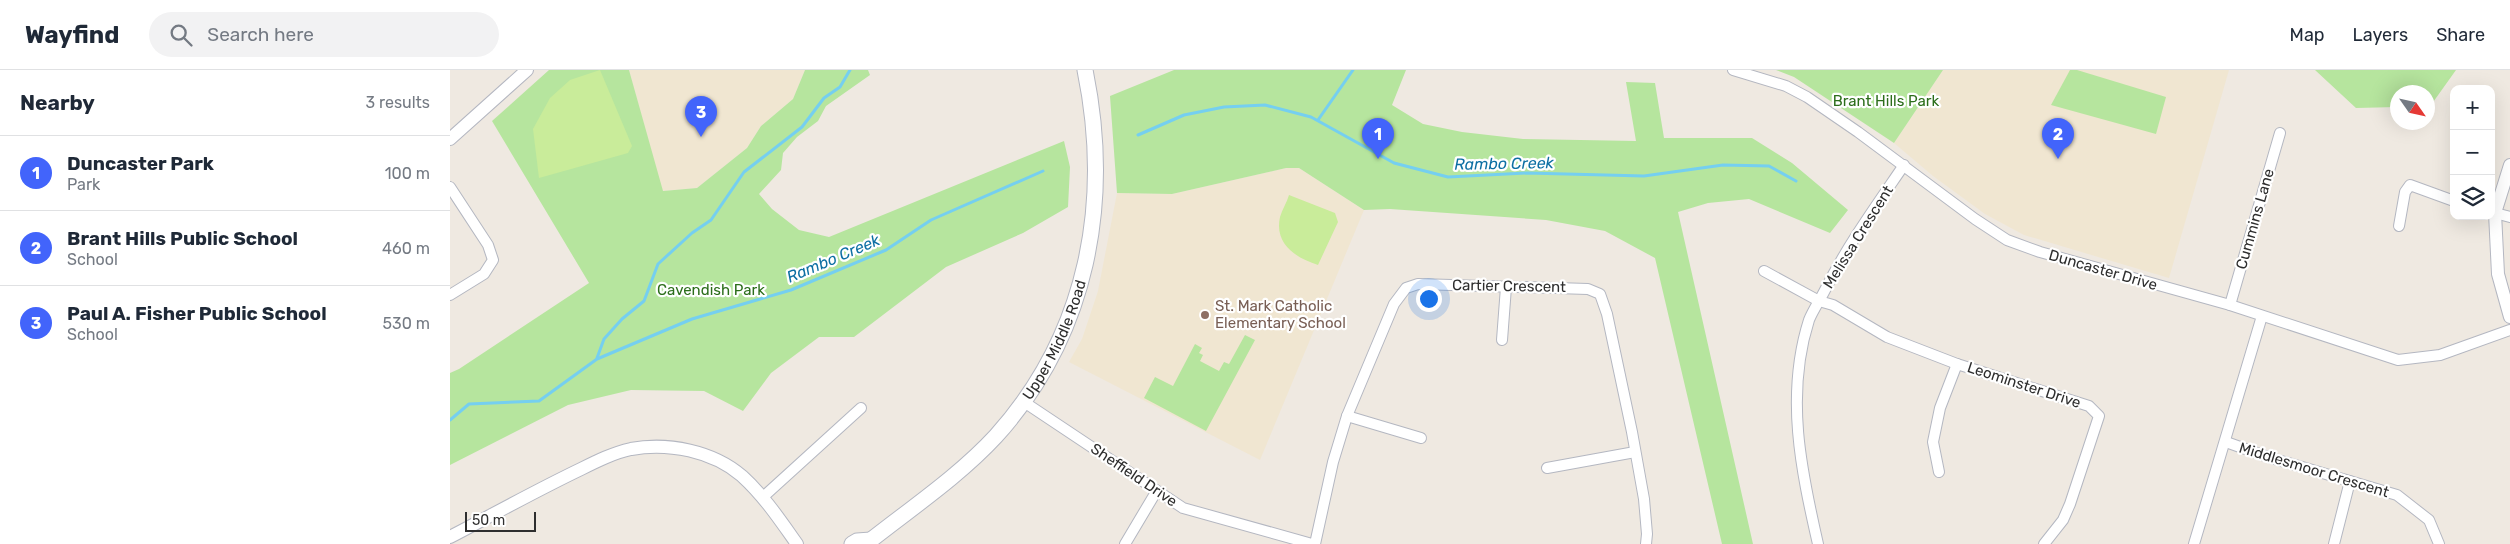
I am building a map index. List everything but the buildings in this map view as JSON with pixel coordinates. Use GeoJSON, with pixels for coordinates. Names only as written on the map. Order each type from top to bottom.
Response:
{"type":"FeatureCollection","features":[{"type":"Feature","properties":{"kind":"main road","name":"Upper Middle Road"},"geometry":{"type":"LineString","coordinates":[[852,544],[857,541],[870,542],[964,466],[995,437],[1024,402],[1047,366],[1080,286],[1090,241],[1097,163],[1085,70]]}},
{"type":"Feature","properties":{"kind":"street"},"geometry":{"type":"LineString","coordinates":[[450,139],[527,70]]}},
{"type":"Feature","properties":{"kind":"street","name":"Duncaster Drive"},"geometry":{"type":"LineString","coordinates":[[1733,70],[1786,86],[1807,97],[1904,165],[1974,219],[2007,240],[2040,252],[2230,305],[2398,360],[2440,355],[2510,330]]}},
{"type":"Feature","properties":{"kind":"street","name":"Cummins Lane"},"geometry":{"type":"LineString","coordinates":[[2230,305],[2280,134]]}},
{"type":"Feature","properties":{"kind":"street","name":"Melissa Crescent"},"geometry":{"type":"LineString","coordinates":[[1818,544],[1802,474],[1796,404],[1798,367],[1810,319],[1839,262],[1904,165]]}},
{"type":"Feature","properties":{"kind":"street"},"geometry":{"type":"LineString","coordinates":[[2495,207],[2510,165]]}},
{"type":"Feature","properties":{"kind":"street"},"geometry":{"type":"LineString","coordinates":[[2399,226],[2405,192],[2410,185],[2450,200]]}},
{"type":"Feature","properties":{"kind":"street"},"geometry":{"type":"LineString","coordinates":[[450,186],[488,245],[493,260],[484,274],[450,295]]}},
{"type":"Feature","properties":{"kind":"street"},"geometry":{"type":"LineString","coordinates":[[2495,214],[2510,218]]}},
{"type":"Feature","properties":{"kind":"street"},"geometry":{"type":"LineString","coordinates":[[2494,220],[2498,274],[2510,317]]}},
{"type":"Feature","properties":{"kind":"street","name":"Leominster Drive"},"geometry":{"type":"LineString","coordinates":[[1764,271],[1819,301],[1833,305],[1888,337],[1957,364],[2073,399],[2089,406],[2099,416],[2070,504],[2063,520],[2044,544]]}},
{"type":"Feature","properties":{"kind":"street","name":"Cartier Crescent"},"geometry":{"type":"LineString","coordinates":[[1313,544],[1333,462],[1347,416],[1394,304],[1406,288],[1418,284],[1588,288],[1600,294],[1607,314],[1644,499],[1646,544]]}},
{"type":"Feature","properties":{"kind":"street"},"geometry":{"type":"LineString","coordinates":[[1502,340],[1506,287]]}},
{"type":"Feature","properties":{"kind":"street"},"geometry":{"type":"LineString","coordinates":[[2194,544],[2226,442],[2262,316]]}},
{"type":"Feature","properties":{"kind":"street"},"geometry":{"type":"LineString","coordinates":[[1939,472],[1933,442],[1940,408],[1957,364]]}},
{"type":"Feature","properties":{"kind":"street","name":"Sheffield Drive"},"geometry":{"type":"LineString","coordinates":[[1024,402],[1156,492],[1183,508],[1313,544]]}},
{"type":"Feature","properties":{"kind":"street"},"geometry":{"type":"LineString","coordinates":[[763,496],[860,408]]}},
{"type":"Feature","properties":{"kind":"street"},"geometry":{"type":"LineString","coordinates":[[1347,416],[1422,438]]}},
{"type":"Feature","properties":{"kind":"street","name":"Middlesmoor Crescent"},"geometry":{"type":"LineString","coordinates":[[2226,442],[2396,495],[2429,520],[2439,544]]}},
{"type":"Feature","properties":{"kind":"street"},"geometry":{"type":"LineString","coordinates":[[450,537],[563,477],[612,455],[631,449],[669,448],[704,455],[740,475],[763,496],[796,544]]}},
{"type":"Feature","properties":{"kind":"street"},"geometry":{"type":"LineString","coordinates":[[1547,468],[1635,452]]}},
{"type":"Feature","properties":{"kind":"street"},"geometry":{"type":"LineString","coordinates":[[2334,544],[2350,481]]}},
{"type":"Feature","properties":{"kind":"street"},"geometry":{"type":"LineString","coordinates":[[1125,544],[1156,492]]}},
{"type":"Feature","properties":{"kind":"shaded area"},"geometry":{"type":"Polygon","coordinates":[[[629,70],[805,70],[793,99],[761,126],[747,148],[697,188],[662,191],[629,70]]]}},
{"type":"Feature","properties":{"kind":"shaded area"},"geometry":{"type":"Polygon","coordinates":[[[1943,70],[2229,70],[2169,278],[2024,235],[1985,214],[1933,176],[1894,143],[1943,70]]]}},
{"type":"Feature","properties":{"kind":"shaded area","name":"St. Mark Catholic Elementary School"},"geometry":{"type":"Polygon","coordinates":[[[1286,168],[1299,168],[1364,210],[1260,460],[1069,362],[1082,339],[1098,291],[1117,193],[1172,194],[1286,168]]]}},
{"type":"Feature","properties":{"kind":"green space","name":"Cavendish Park"},"geometry":{"type":"Polygon","coordinates":[[[549,70],[629,70],[663,191],[697,188],[747,148],[761,126],[793,99],[805,70],[868,70],[870,75],[826,106],[818,121],[797,137],[783,153],[781,170],[759,194],[772,209],[799,230],[829,237],[1064,141],[1070,167],[1068,207],[1023,233],[946,267],[854,337],[819,337],[771,373],[743,411],[704,391],[631,390],[568,405],[450,465],[450,373],[459,369],[589,283],[492,121],[549,70]]]}},
{"type":"Feature","properties":{"kind":"green space"},"geometry":{"type":"Polygon","coordinates":[[[600,70],[632,146],[628,153],[539,178],[533,129],[550,98],[570,80],[600,70]]]}},
{"type":"Feature","properties":{"kind":"green space"},"geometry":{"type":"Polygon","coordinates":[[[1174,70],[1406,70],[1392,105],[1423,124],[1462,132],[1523,139],[1636,141],[1626,82],[1655,83],[1664,138],[1752,138],[1792,163],[1848,210],[1830,233],[1749,199],[1708,203],[1678,212],[1753,544],[1722,544],[1655,258],[1605,231],[1546,220],[1390,209],[1364,210],[1299,168],[1286,168],[1172,194],[1117,193],[1110,96],[1174,70]]]}},
{"type":"Feature","properties":{"kind":"green space","name":"Brant Hills Park"},"geometry":{"type":"Polygon","coordinates":[[[1776,70],[1943,70],[1894,143],[1794,77],[1776,70]]]}},
{"type":"Feature","properties":{"kind":"green space"},"geometry":{"type":"Polygon","coordinates":[[[2070,70],[2077,70],[2166,97],[2156,134],[2051,105],[2070,70]]]}},
{"type":"Feature","properties":{"kind":"green space"},"geometry":{"type":"Polygon","coordinates":[[[2315,70],[2456,70],[2435,99],[2435,85],[2390,85],[2390,107],[2356,108],[2315,70]]]}},
{"type":"Feature","properties":{"kind":"green space"},"geometry":{"type":"Polygon","coordinates":[[[1289,195],[1335,213],[1338,222],[1318,265],[1295,254],[1288,248],[1280,235],[1280,217],[1289,195]]]}},
{"type":"Feature","properties":{"kind":"green space"},"geometry":{"type":"Polygon","coordinates":[[[1245,335],[1255,340],[1206,431],[1144,398],[1155,377],[1173,386],[1195,344],[1202,348],[1199,353],[1203,355],[1200,361],[1219,371],[1224,362],[1229,364],[1245,335]]]}},
{"type":"Feature","properties":{"kind":"waterway"},"geometry":{"type":"LineString","coordinates":[[597,358],[604,339],[622,319],[644,301],[658,264],[692,233],[711,220],[744,172],[802,127],[824,98],[840,87],[850,70]]}},
{"type":"Feature","properties":{"kind":"waterway"},"geometry":{"type":"LineString","coordinates":[[1318,120],[1353,70]]}},
{"type":"Feature","properties":{"kind":"waterway","name":"Rambo Creek"},"geometry":{"type":"LineString","coordinates":[[1138,135],[1184,115],[1224,107],[1265,105],[1311,117],[1394,163],[1448,177],[1527,173],[1644,176],[1723,165],[1769,166],[1796,181]]}},
{"type":"Feature","properties":{"kind":"waterway","name":"Rambo Creek"},"geometry":{"type":"LineString","coordinates":[[450,420],[469,404],[539,401],[597,359],[692,319],[791,290],[886,250],[931,220],[1043,171]]}},
{"type":"Feature","properties":{"kind":"place","name":"Paul A. Fisher Public School"},"geometry":{"type":"Point","coordinates":[701,137]}},
{"type":"Feature","properties":{"kind":"place","name":"Duncaster Park"},"geometry":{"type":"Point","coordinates":[1378,159]}},
{"type":"Feature","properties":{"kind":"place","name":"Brant Hills Public School"},"geometry":{"type":"Point","coordinates":[2058,159]}},
{"type":"Feature","properties":{"kind":"place","name":"St. Mark Catholic Elementary School"},"geometry":{"type":"Point","coordinates":[1205,315]}}]}
